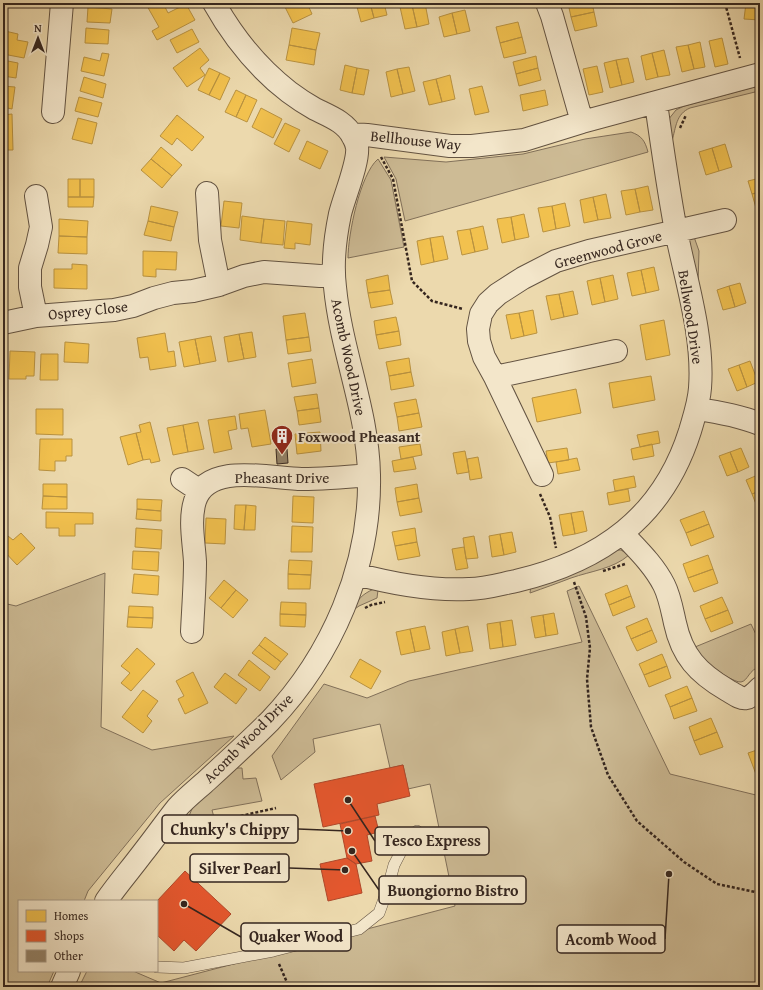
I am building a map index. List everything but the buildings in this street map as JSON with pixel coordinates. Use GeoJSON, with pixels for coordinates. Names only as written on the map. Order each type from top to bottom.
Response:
{"type":"FeatureCollection","features":[{"type":"Feature","properties":{"kind":"street"},"geometry":{"type":"LineString","coordinates":[[53,112],[62,3]]}},
{"type":"Feature","properties":{"kind":"street","name":"Bellhouse Way"},"geometry":{"type":"LineString","coordinates":[[214,3],[235,37],[268,74],[289,92],[312,108],[359,134],[450,146],[472,146],[524,140],[582,122],[753,76]]}},
{"type":"Feature","properties":{"kind":"street"},"geometry":{"type":"LineString","coordinates":[[547,3],[582,122]]}},
{"type":"Feature","properties":{"kind":"street","name":"Bellwood Drive"},"geometry":{"type":"LineString","coordinates":[[356,574],[390,583],[448,590],[472,589],[532,577],[566,574],[587,556],[622,533],[648,508],[665,488],[681,456],[697,409],[700,388],[700,359],[697,331],[676,230],[656,103]]}},
{"type":"Feature","properties":{"kind":"street","name":"Acomb Wood Drive"},"geometry":{"type":"LineString","coordinates":[[107,900],[179,806],[271,720],[299,687],[328,640],[342,612],[356,574],[363,543],[369,475],[362,413],[339,322],[333,275],[336,238],[341,212],[356,160],[359,134]]}},
{"type":"Feature","properties":{"kind":"street"},"geometry":{"type":"LineString","coordinates":[[207,193],[210,240],[219,285]]}},
{"type":"Feature","properties":{"kind":"street"},"geometry":{"type":"LineString","coordinates":[[36,196],[41,227],[30,268],[30,287],[36,316]]}},
{"type":"Feature","properties":{"kind":"street"},"geometry":{"type":"LineString","coordinates":[[676,230],[725,220]]}},
{"type":"Feature","properties":{"kind":"street","name":"Greenwood Grove"},"geometry":{"type":"LineString","coordinates":[[481,314],[488,303],[498,294],[523,278],[556,261],[589,251],[676,230]]}},
{"type":"Feature","properties":{"kind":"street","name":"Osprey Close"},"geometry":{"type":"LineString","coordinates":[[3,323],[36,316],[114,310],[133,306],[173,293],[193,291],[219,285],[244,276],[264,272],[320,276],[333,275]]}},
{"type":"Feature","properties":{"kind":"street"},"geometry":{"type":"LineString","coordinates":[[481,314],[478,329],[479,341],[484,357],[542,475]]}},
{"type":"Feature","properties":{"kind":"street"},"geometry":{"type":"LineString","coordinates":[[495,377],[616,351]]}},
{"type":"Feature","properties":{"kind":"street"},"geometry":{"type":"LineString","coordinates":[[697,409],[739,417],[760,424]]}},
{"type":"Feature","properties":{"kind":"street","name":"Pheasant Drive"},"geometry":{"type":"LineString","coordinates":[[200,491],[208,484],[219,478],[247,474],[286,479],[369,475]]}},
{"type":"Feature","properties":{"kind":"street"},"geometry":{"type":"LineString","coordinates":[[182,479],[200,491],[195,502],[192,518],[195,564],[192,632]]}},
{"type":"Feature","properties":{"kind":"street"},"geometry":{"type":"LineString","coordinates":[[622,533],[654,569],[664,586],[670,603],[679,642],[697,669],[713,682],[741,699],[750,698],[760,688]]}},
{"type":"Feature","properties":{"kind":"street"},"geometry":{"type":"LineString","coordinates":[[62,987],[69,972]]}},
{"type":"Feature","properties":{"kind":"lane"},"geometry":{"type":"LineString","coordinates":[[158,967],[184,968],[273,951],[359,929],[379,913],[387,892],[394,865],[406,842],[417,831]]}},
{"type":"Feature","properties":{"kind":"path"},"geometry":{"type":"LineString","coordinates":[[725,3],[753,76]]}},
{"type":"Feature","properties":{"kind":"path"},"geometry":{"type":"LineString","coordinates":[[679,132],[687,114]]}},
{"type":"Feature","properties":{"kind":"path"},"geometry":{"type":"LineString","coordinates":[[359,134],[393,179],[412,281],[432,301],[481,314]]}},
{"type":"Feature","properties":{"kind":"path"},"geometry":{"type":"LineString","coordinates":[[542,475],[533,480],[550,517],[566,574],[586,617],[590,648],[587,679],[591,727],[608,775],[637,821],[684,862],[718,884],[760,893]]}},
{"type":"Feature","properties":{"kind":"path"},"geometry":{"type":"LineString","coordinates":[[601,571],[623,565],[642,554]]}},
{"type":"Feature","properties":{"kind":"path"},"geometry":{"type":"LineString","coordinates":[[371,605],[386,602]]}},
{"type":"Feature","properties":{"kind":"path"},"geometry":{"type":"LineString","coordinates":[[157,834],[276,808]]}},
{"type":"Feature","properties":{"kind":"path"},"geometry":{"type":"LineString","coordinates":[[216,876],[248,870]]}},
{"type":"Feature","properties":{"kind":"path"},"geometry":{"type":"LineString","coordinates":[[273,951],[289,987]]}},
{"type":"Feature","properties":{"kind":"shaded area"},"geometry":{"type":"Polygon","coordinates":[[[758,86],[759,91],[690,108],[685,111],[679,117],[672,141],[668,120],[676,110],[684,106],[758,86]]]}},
{"type":"Feature","properties":{"kind":"shaded area"},"geometry":{"type":"Polygon","coordinates":[[[631,132],[638,135],[642,139],[648,152],[405,221],[396,179],[384,157],[446,162],[523,154],[585,139],[631,132]]]}},
{"type":"Feature","properties":{"kind":"shaded area"},"geometry":{"type":"Polygon","coordinates":[[[378,159],[391,180],[404,247],[348,258],[350,235],[356,206],[366,178],[378,159]]]}},
{"type":"Feature","properties":{"kind":"shaded area"},"geometry":{"type":"Polygon","coordinates":[[[693,234],[699,251],[698,284],[688,241],[693,234]]]}},
{"type":"Feature","properties":{"kind":"shaded area"},"geometry":{"type":"Polygon","coordinates":[[[614,550],[621,550],[629,555],[623,560],[609,567],[571,578],[530,593],[531,585],[614,550]]]}},
{"type":"Feature","properties":{"kind":"shaded area"},"geometry":{"type":"Polygon","coordinates":[[[105,573],[101,727],[152,750],[234,736],[160,803],[88,891],[84,900],[18,900],[18,972],[54,972],[47,987],[3,987],[3,603],[16,606],[105,573]]]}},
{"type":"Feature","properties":{"kind":"shaded area"},"geometry":{"type":"Polygon","coordinates":[[[579,586],[670,774],[760,796],[760,981],[746,987],[79,987],[86,972],[135,972],[161,983],[455,906],[430,784],[408,789],[403,765],[390,768],[380,724],[313,739],[315,752],[281,780],[272,756],[324,684],[367,698],[409,681],[582,642],[567,591],[579,586]]]}},
{"type":"Feature","properties":{"kind":"shaded area"},"geometry":{"type":"Polygon","coordinates":[[[374,589],[378,590],[377,598],[359,606],[352,611],[360,598],[374,589]]]}},
{"type":"Feature","properties":{"kind":"shaded area"},"geometry":{"type":"Polygon","coordinates":[[[751,624],[760,643],[760,667],[753,670],[745,680],[741,682],[734,680],[715,669],[705,660],[695,647],[751,624]]]}},
{"type":"Feature","properties":{"kind":"shaded area"},"geometry":{"type":"Polygon","coordinates":[[[233,768],[242,768],[243,779],[256,778],[262,801],[212,810],[215,821],[184,828],[194,804],[233,768]]]}},
{"type":"Feature","properties":{"kind":"place","name":"Foxwood Pheasant"},"geometry":{"type":"Point","coordinates":[282,456]}},
{"type":"Feature","properties":{"kind":"place","name":"Tesco Express"},"geometry":{"type":"Point","coordinates":[348,800]}},
{"type":"Feature","properties":{"kind":"place","name":"Chunky's Chippy"},"geometry":{"type":"Point","coordinates":[348,831]}},
{"type":"Feature","properties":{"kind":"place","name":"Buongiorno Bistro"},"geometry":{"type":"Point","coordinates":[352,851]}},
{"type":"Feature","properties":{"kind":"place","name":"Silver Pearl"},"geometry":{"type":"Point","coordinates":[345,870]}},
{"type":"Feature","properties":{"kind":"place","name":"Acomb Wood"},"geometry":{"type":"Point","coordinates":[669,874]}},
{"type":"Feature","properties":{"kind":"place","name":"Quaker Wood"},"geometry":{"type":"Point","coordinates":[184,904]}}]}
